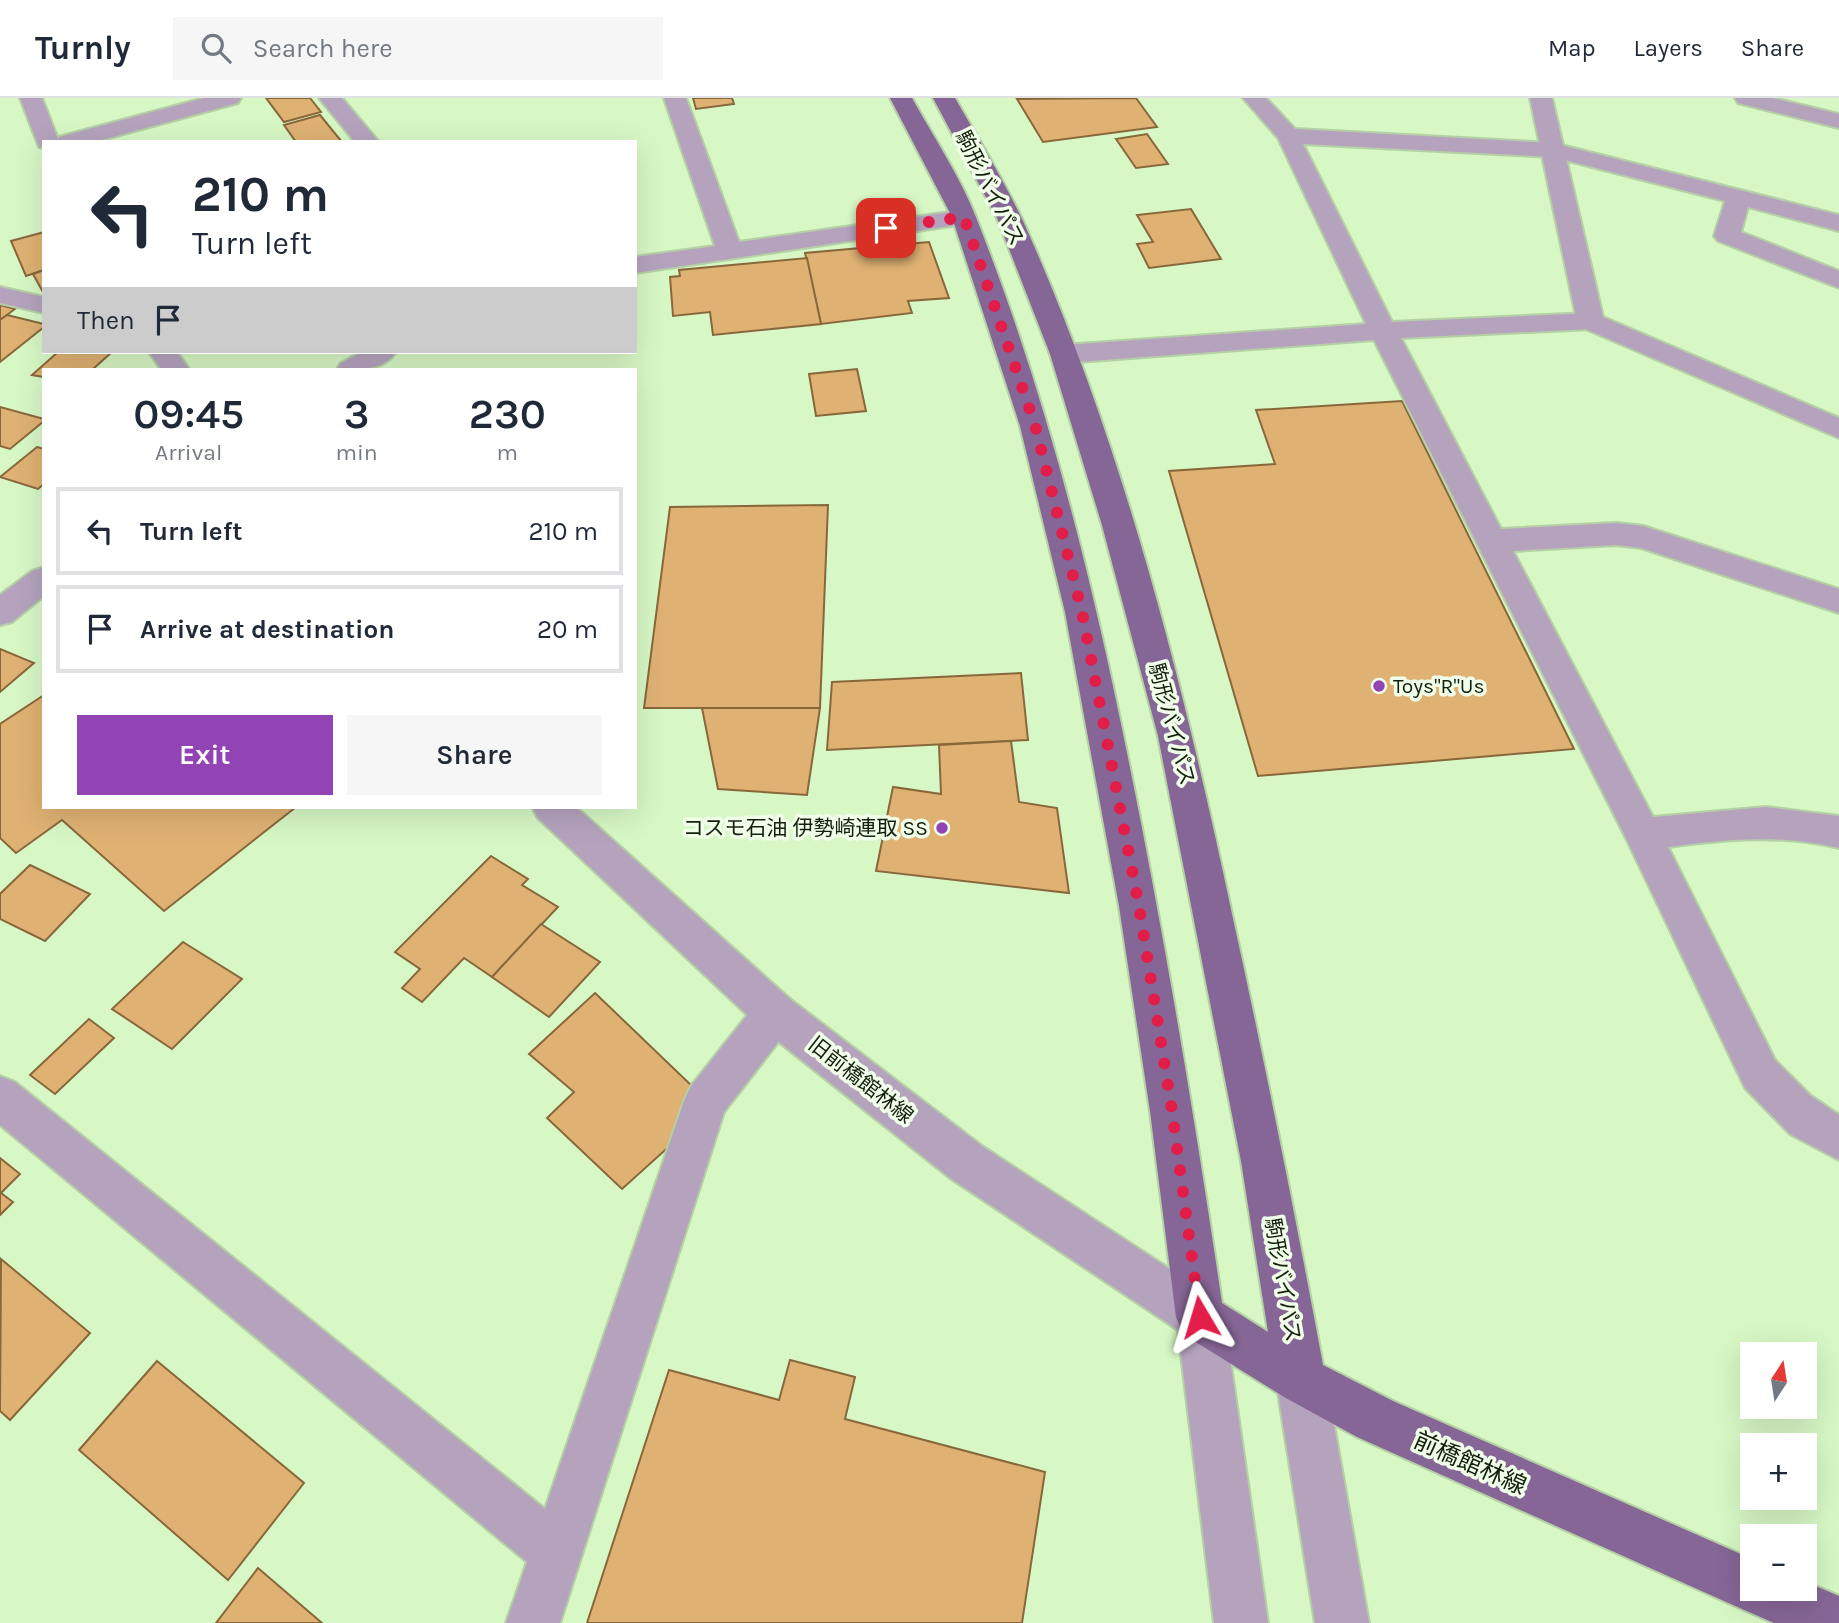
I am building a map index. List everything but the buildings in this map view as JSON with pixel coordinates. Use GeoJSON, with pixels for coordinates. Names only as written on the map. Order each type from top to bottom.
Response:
{"type":"FeatureCollection","features":[{"type":"Feature","properties":{"kind":"main road","name":"駒形バイパス"},"geometry":{"type":"LineString","coordinates":[[901,98],[964,217],[1035,425],[1082,612],[1139,906],[1172,1111],[1200,1317]]}},
{"type":"Feature","properties":{"kind":"main road","name":"駒形バイパス"},"geometry":{"type":"LineString","coordinates":[[944,98],[1009,218],[1063,354],[1118,525],[1189,791],[1263,1161],[1301,1380]]}},
{"type":"Feature","properties":{"kind":"main road","name":"前橋館林線"},"geometry":{"type":"LineString","coordinates":[[1200,1317],[1301,1380],[1447,1454],[1740,1581]]}},
{"type":"Feature","properties":{"kind":"main road"},"geometry":{"type":"LineString","coordinates":[[1787,1601],[1838,1623]]}},
{"type":"Feature","properties":{"kind":"street"},"geometry":{"type":"LineString","coordinates":[[31,98],[46,140]]}},
{"type":"Feature","properties":{"kind":"street"},"geometry":{"type":"LineString","coordinates":[[74,140],[230,98]]}},
{"type":"Feature","properties":{"kind":"street"},"geometry":{"type":"LineString","coordinates":[[330,98],[366,140]]}},
{"type":"Feature","properties":{"kind":"street"},"geometry":{"type":"LineString","coordinates":[[675,98],[729,250]]}},
{"type":"Feature","properties":{"kind":"street"},"geometry":{"type":"LineString","coordinates":[[1254,98],[1288,136],[1383,331],[1643,834],[1760,1074],[1785,1104],[1822,1131],[1839,1138]]}},
{"type":"Feature","properties":{"kind":"street"},"geometry":{"type":"LineString","coordinates":[[1541,98],[1591,320]]}},
{"type":"Feature","properties":{"kind":"street"},"geometry":{"type":"LineString","coordinates":[[1746,98],[1839,121]]}},
{"type":"Feature","properties":{"kind":"street"},"geometry":{"type":"LineString","coordinates":[[1288,136],[1553,150],[1739,195],[1839,223]]}},
{"type":"Feature","properties":{"kind":"street"},"geometry":{"type":"LineString","coordinates":[[1739,195],[1727,236],[1839,280]]}},
{"type":"Feature","properties":{"kind":"street"},"geometry":{"type":"LineString","coordinates":[[637,265],[964,217]]}},
{"type":"Feature","properties":{"kind":"street"},"geometry":{"type":"LineString","coordinates":[[0,295],[42,306]]}},
{"type":"Feature","properties":{"kind":"street"},"geometry":{"type":"LineString","coordinates":[[1063,354],[1383,331],[1591,320],[1839,429]]}},
{"type":"Feature","properties":{"kind":"street"},"geometry":{"type":"LineString","coordinates":[[353,368],[378,354]]}},
{"type":"Feature","properties":{"kind":"street"},"geometry":{"type":"LineString","coordinates":[[1492,541],[1616,534],[1643,537],[1839,601]]}},
{"type":"Feature","properties":{"kind":"street"},"geometry":{"type":"LineString","coordinates":[[0,613],[42,581]]}},
{"type":"Feature","properties":{"kind":"street","name":"旧前橋館林線"},"geometry":{"type":"LineString","coordinates":[[553,809],[775,1013],[966,1162],[1200,1317]]}},
{"type":"Feature","properties":{"kind":"street"},"geometry":{"type":"LineString","coordinates":[[1643,834],[1770,821],[1800,822],[1839,832]]}},
{"type":"Feature","properties":{"kind":"street"},"geometry":{"type":"LineString","coordinates":[[533,1623],[706,1101],[775,1013]]}},
{"type":"Feature","properties":{"kind":"street"},"geometry":{"type":"LineString","coordinates":[[0,1097],[555,1551]]}},
{"type":"Feature","properties":{"kind":"street"},"geometry":{"type":"LineString","coordinates":[[1200,1317],[1241,1623]]}},
{"type":"Feature","properties":{"kind":"street"},"geometry":{"type":"LineString","coordinates":[[1301,1380],[1342,1623]]}},
{"type":"Feature","properties":{"kind":"place","name":"Toys\"R\"Us"},"geometry":{"type":"Point","coordinates":[1379,686]}},
{"type":"Feature","properties":{"kind":"place","name":"コスモ石油 伊勢崎連取 SS"},"geometry":{"type":"Point","coordinates":[942,828]}},
{"type":"Feature","properties":{"kind":"route"},"geometry":{"type":"LineString","coordinates":[[886,228],[964,217],[1035,425],[1082,612],[1139,906],[1172,1111],[1200,1317]]}}]}
